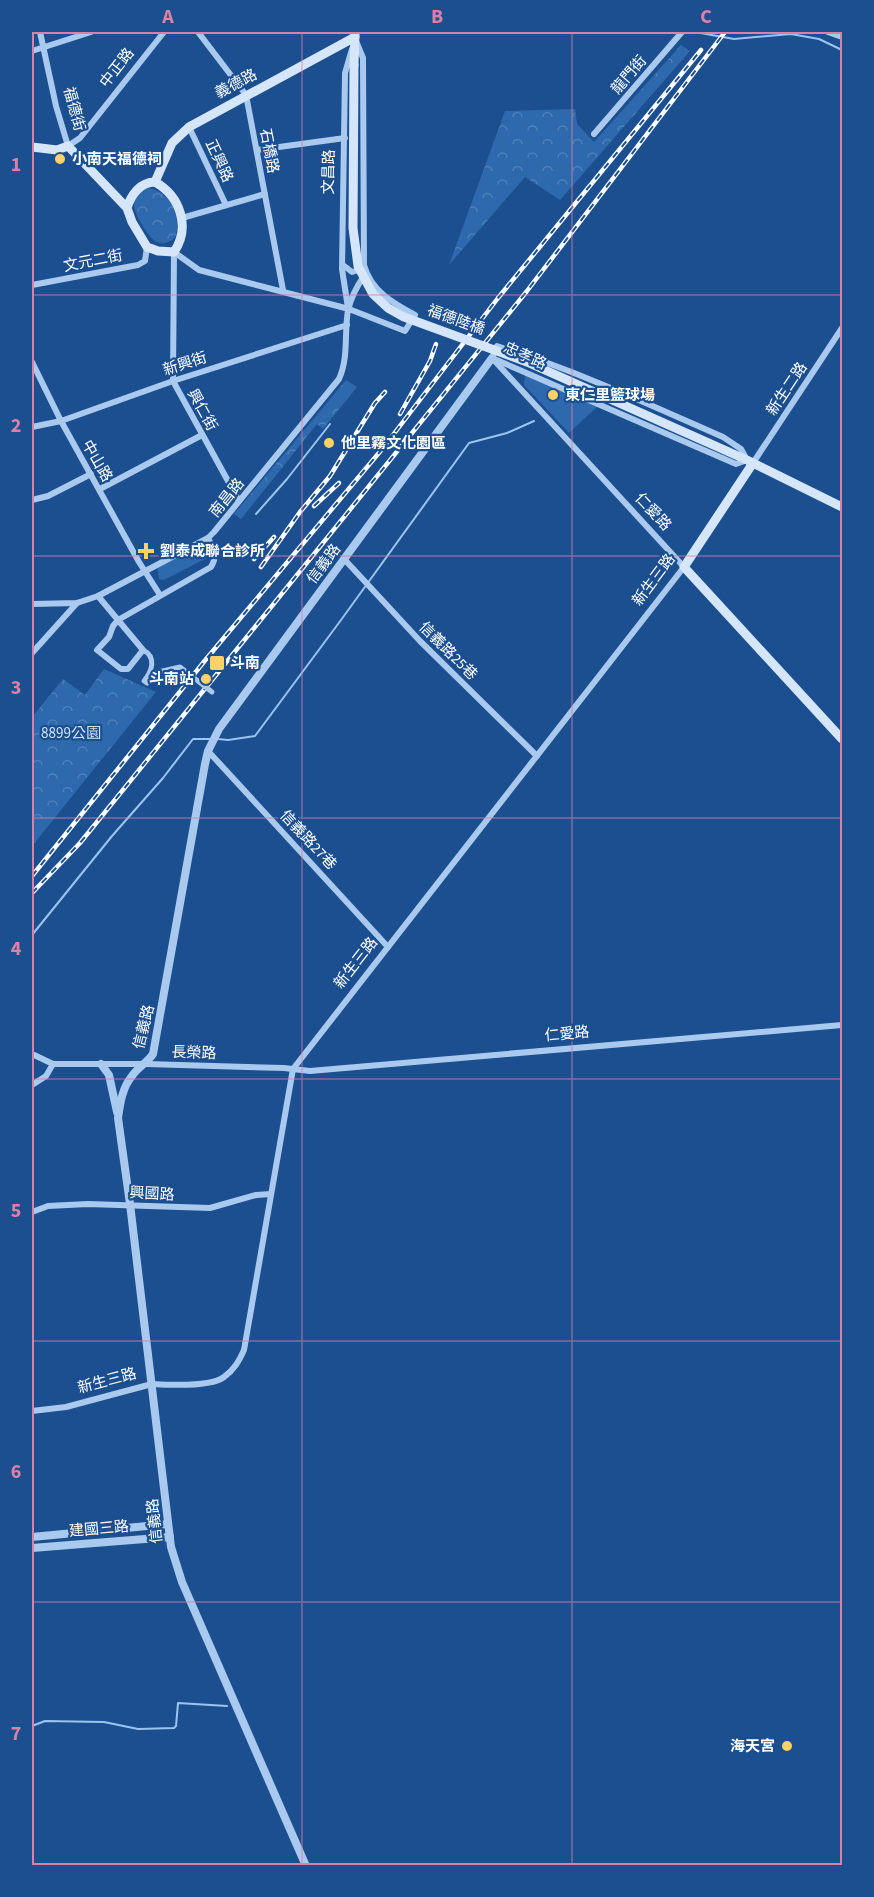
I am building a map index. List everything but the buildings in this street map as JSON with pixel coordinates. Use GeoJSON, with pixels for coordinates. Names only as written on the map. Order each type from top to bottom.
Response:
{"type":"FeatureCollection","features":[{"type":"Feature","properties":{"kind":"main road","name":"義德路"},"geometry":{"type":"LineString","coordinates":[[155,182],[172,143],[189,127],[355,34]]}},
{"type":"Feature","properties":{"kind":"main road","name":"福德陸橋"},"geometry":{"type":"LineString","coordinates":[[355,34],[353,228],[358,266],[372,294],[387,308],[404,316],[527,362],[750,462]]}},
{"type":"Feature","properties":{"kind":"main road"},"geometry":{"type":"LineString","coordinates":[[32,147],[57,150],[68,146]]}},
{"type":"Feature","properties":{"kind":"main road","name":"福德街"},"geometry":{"type":"LineString","coordinates":[[68,146],[128,208],[132,222],[147,247]]}},
{"type":"Feature","properties":{"kind":"main road"},"geometry":{"type":"LineString","coordinates":[[128,208],[134,193],[144,184],[155,182],[163,186],[174,198],[182,218],[182,241],[174,252],[158,251],[147,247]]}},
{"type":"Feature","properties":{"kind":"main road","name":"忠孝路"},"geometry":{"type":"LineString","coordinates":[[750,462],[843,507]]}},
{"type":"Feature","properties":{"kind":"main road","name":"新生三路"},"geometry":{"type":"LineString","coordinates":[[684,567],[750,462]]}},
{"type":"Feature","properties":{"kind":"main road","name":"仁愛路"},"geometry":{"type":"LineString","coordinates":[[684,567],[843,739]]}},
{"type":"Feature","properties":{"kind":"street","name":"福德街"},"geometry":{"type":"LineString","coordinates":[[40,32],[56,106],[68,146]]}},
{"type":"Feature","properties":{"kind":"street"},"geometry":{"type":"LineString","coordinates":[[32,51],[91,32]]}},
{"type":"Feature","properties":{"kind":"street","name":"中正路"},"geometry":{"type":"LineString","coordinates":[[68,146],[80,138],[164,32]]}},
{"type":"Feature","properties":{"kind":"street","name":"石橋路"},"geometry":{"type":"LineString","coordinates":[[198,32],[246,95],[283,291]]}},
{"type":"Feature","properties":{"kind":"street","name":"龍門街"},"geometry":{"type":"LineString","coordinates":[[594,134],[682,32]]}},
{"type":"Feature","properties":{"kind":"street"},"geometry":{"type":"LineString","coordinates":[[828,32],[843,37]]}},
{"type":"Feature","properties":{"kind":"street"},"geometry":{"type":"LineString","coordinates":[[174,252],[199,270],[349,309],[405,331],[415,315],[389,300],[377,289],[366,273],[364,265],[363,58],[355,34]]}},
{"type":"Feature","properties":{"kind":"street","name":"文昌路"},"geometry":{"type":"LineString","coordinates":[[349,309],[342,264],[345,73],[355,34]]}},
{"type":"Feature","properties":{"kind":"street","name":"正興路"},"geometry":{"type":"LineString","coordinates":[[189,127],[226,205]]}},
{"type":"Feature","properties":{"kind":"street"},"geometry":{"type":"LineString","coordinates":[[256,150],[345,138]]}},
{"type":"Feature","properties":{"kind":"street"},"geometry":{"type":"LineString","coordinates":[[182,218],[265,194]]}},
{"type":"Feature","properties":{"kind":"street","name":"文元二街"},"geometry":{"type":"LineString","coordinates":[[32,285],[138,265],[145,261],[147,247]]}},
{"type":"Feature","properties":{"kind":"street","name":"興仁街"},"geometry":{"type":"LineString","coordinates":[[174,252],[172,381],[239,501]]}},
{"type":"Feature","properties":{"kind":"street"},"geometry":{"type":"LineString","coordinates":[[342,264],[352,272],[362,269],[364,265]]}},
{"type":"Feature","properties":{"kind":"street"},"geometry":{"type":"LineString","coordinates":[[349,309],[358,285],[366,273]]}},
{"type":"Feature","properties":{"kind":"street","name":"南昌路"},"geometry":{"type":"LineString","coordinates":[[32,604],[77,603],[98,596],[208,538],[339,379],[345,367],[349,309]]}},
{"type":"Feature","properties":{"kind":"street","name":"新興街"},"geometry":{"type":"LineString","coordinates":[[32,427],[61,421],[172,381],[347,325]]}},
{"type":"Feature","properties":{"kind":"street","name":"新生二路"},"geometry":{"type":"LineString","coordinates":[[750,462],[843,328]]}},
{"type":"Feature","properties":{"kind":"street","name":"忠孝路"},"geometry":{"type":"LineString","coordinates":[[497,346],[539,358],[597,381],[723,437],[741,449],[750,462],[736,464],[492,358],[497,346]]}},
{"type":"Feature","properties":{"kind":"street","name":"信義路"},"geometry":{"type":"LineString","coordinates":[[306,1866],[182,1582],[170,1537],[118,1118],[122,1094],[127,1084],[153,1054],[164,1004],[208,751],[219,729],[492,358]]}},
{"type":"Feature","properties":{"kind":"street","name":"仁愛路"},"geometry":{"type":"LineString","coordinates":[[492,358],[684,567]]}},
{"type":"Feature","properties":{"kind":"street","name":"中山路"},"geometry":{"type":"LineString","coordinates":[[32,362],[61,421],[160,595]]}},
{"type":"Feature","properties":{"kind":"street"},"geometry":{"type":"LineString","coordinates":[[100,489],[202,435]]}},
{"type":"Feature","properties":{"kind":"street"},"geometry":{"type":"LineString","coordinates":[[32,500],[48,496],[91,474]]}},
{"type":"Feature","properties":{"kind":"street"},"geometry":{"type":"LineString","coordinates":[[143,650],[128,669],[121,669],[97,650],[109,637],[118,620],[211,567],[216,554],[208,538]]}},
{"type":"Feature","properties":{"kind":"street","name":"信義路25巷"},"geometry":{"type":"LineString","coordinates":[[345,560],[420,641],[537,756]]}},
{"type":"Feature","properties":{"kind":"street","name":"新生三路"},"geometry":{"type":"LineString","coordinates":[[32,1411],[66,1407],[152,1384],[214,1381],[222,1379],[237,1365],[244,1350],[293,1069],[684,567]]}},
{"type":"Feature","properties":{"kind":"street"},"geometry":{"type":"LineString","coordinates":[[98,596],[152,658],[151,672],[144,681],[147,683]]}},
{"type":"Feature","properties":{"kind":"street"},"geometry":{"type":"LineString","coordinates":[[32,653],[77,603]]}},
{"type":"Feature","properties":{"kind":"street"},"geometry":{"type":"LineString","coordinates":[[154,673],[180,667],[212,692]]}},
{"type":"Feature","properties":{"kind":"street","name":"信義路27巷"},"geometry":{"type":"LineString","coordinates":[[208,751],[388,947]]}},
{"type":"Feature","properties":{"kind":"street","name":"仁愛路"},"geometry":{"type":"LineString","coordinates":[[293,1069],[310,1071],[843,1025]]}},
{"type":"Feature","properties":{"kind":"street"},"geometry":{"type":"LineString","coordinates":[[32,1054],[53,1064],[46,1076],[32,1085]]}},
{"type":"Feature","properties":{"kind":"street","name":"長榮路"},"geometry":{"type":"LineString","coordinates":[[53,1064],[146,1064],[293,1069]]}},
{"type":"Feature","properties":{"kind":"street"},"geometry":{"type":"LineString","coordinates":[[101,1064],[109,1075],[118,1118]]}},
{"type":"Feature","properties":{"kind":"street","name":"興國路"},"geometry":{"type":"LineString","coordinates":[[32,1212],[48,1206],[130,1204],[210,1208],[256,1195],[271,1194]]}},
{"type":"Feature","properties":{"kind":"street","name":"建國三路"},"geometry":{"type":"LineString","coordinates":[[32,1537],[168,1524]]}},
{"type":"Feature","properties":{"kind":"street","name":"建國三路"},"geometry":{"type":"LineString","coordinates":[[32,1548],[170,1537]]}},
{"type":"Feature","properties":{"kind":"green space"},"geometry":{"type":"Polygon","coordinates":[[[681,45],[690,51],[560,200],[525,177],[449,265],[505,111],[575,109],[577,124],[594,142],[681,45]]]}},
{"type":"Feature","properties":{"kind":"green space"},"geometry":{"type":"Polygon","coordinates":[[[149,188],[164,195],[176,214],[175,238],[166,243],[157,242],[150,236],[139,220],[135,209],[134,202],[137,196],[149,188]]]}},
{"type":"Feature","properties":{"kind":"green space","name":"東仁里籃球場"},"geometry":{"type":"Polygon","coordinates":[[[525,375],[598,406],[569,433],[524,385],[525,375]]]}},
{"type":"Feature","properties":{"kind":"green space"},"geometry":{"type":"Polygon","coordinates":[[[346,380],[357,387],[323,429],[317,424],[241,519],[234,514],[346,380]]]}},
{"type":"Feature","properties":{"kind":"green space"},"geometry":{"type":"Polygon","coordinates":[[[199,547],[207,551],[209,557],[164,580],[159,579],[157,567],[199,547]]]}},
{"type":"Feature","properties":{"kind":"green space","name":"8899公園"},"geometry":{"type":"Polygon","coordinates":[[[104,669],[156,692],[32,846],[32,717],[63,679],[85,695],[104,669]]]}},
{"type":"Feature","properties":{"kind":"waterway"},"geometry":{"type":"LineString","coordinates":[[695,32],[734,39],[791,34],[819,39],[842,50]]}},
{"type":"Feature","properties":{"kind":"waterway"},"geometry":{"type":"LineString","coordinates":[[218,739],[228,740],[255,736],[469,443],[507,433],[534,421]]}},
{"type":"Feature","properties":{"kind":"waterway"},"geometry":{"type":"LineString","coordinates":[[256,514],[330,424]]}},
{"type":"Feature","properties":{"kind":"waterway"},"geometry":{"type":"LineString","coordinates":[[32,935],[193,739],[213,739]]}},
{"type":"Feature","properties":{"kind":"waterway"},"geometry":{"type":"LineString","coordinates":[[32,1726],[45,1721],[104,1722],[138,1729],[174,1728],[178,1703],[227,1706]]}},
{"type":"Feature","properties":{"kind":"railway"},"geometry":{"type":"LineString","coordinates":[[32,893],[80,843],[527,291],[725,32]]}},
{"type":"Feature","properties":{"kind":"railway"},"geometry":{"type":"LineString","coordinates":[[32,876],[207,658],[383,448],[498,298],[701,50]]}},
{"type":"Feature","properties":{"kind":"railway"},"geometry":{"type":"LineString","coordinates":[[400,414],[430,361],[436,344]]}},
{"type":"Feature","properties":{"kind":"railway"},"geometry":{"type":"LineString","coordinates":[[261,567],[300,512],[330,476],[375,403],[385,392]]}},
{"type":"Feature","properties":{"kind":"railway"},"geometry":{"type":"LineString","coordinates":[[314,506],[339,483]]}},
{"type":"Feature","properties":{"kind":"railway"},"geometry":{"type":"LineString","coordinates":[[254,559],[274,537]]}},
{"type":"Feature","properties":{"kind":"place","name":"小南天福德祠"},"geometry":{"type":"Point","coordinates":[60,159]}},
{"type":"Feature","properties":{"kind":"place","name":"東仁里籃球場"},"geometry":{"type":"Point","coordinates":[553,395]}},
{"type":"Feature","properties":{"kind":"place","name":"他里霧文化園區"},"geometry":{"type":"Point","coordinates":[329,443]}},
{"type":"Feature","properties":{"kind":"place","name":"劉泰成聯合診所"},"geometry":{"type":"Point","coordinates":[146,551]}},
{"type":"Feature","properties":{"kind":"place","name":"斗南"},"geometry":{"type":"Point","coordinates":[217,663]}},
{"type":"Feature","properties":{"kind":"place","name":"斗南站"},"geometry":{"type":"Point","coordinates":[206,679]}},
{"type":"Feature","properties":{"kind":"place","name":"海天宮"},"geometry":{"type":"Point","coordinates":[787,1746]}}]}
